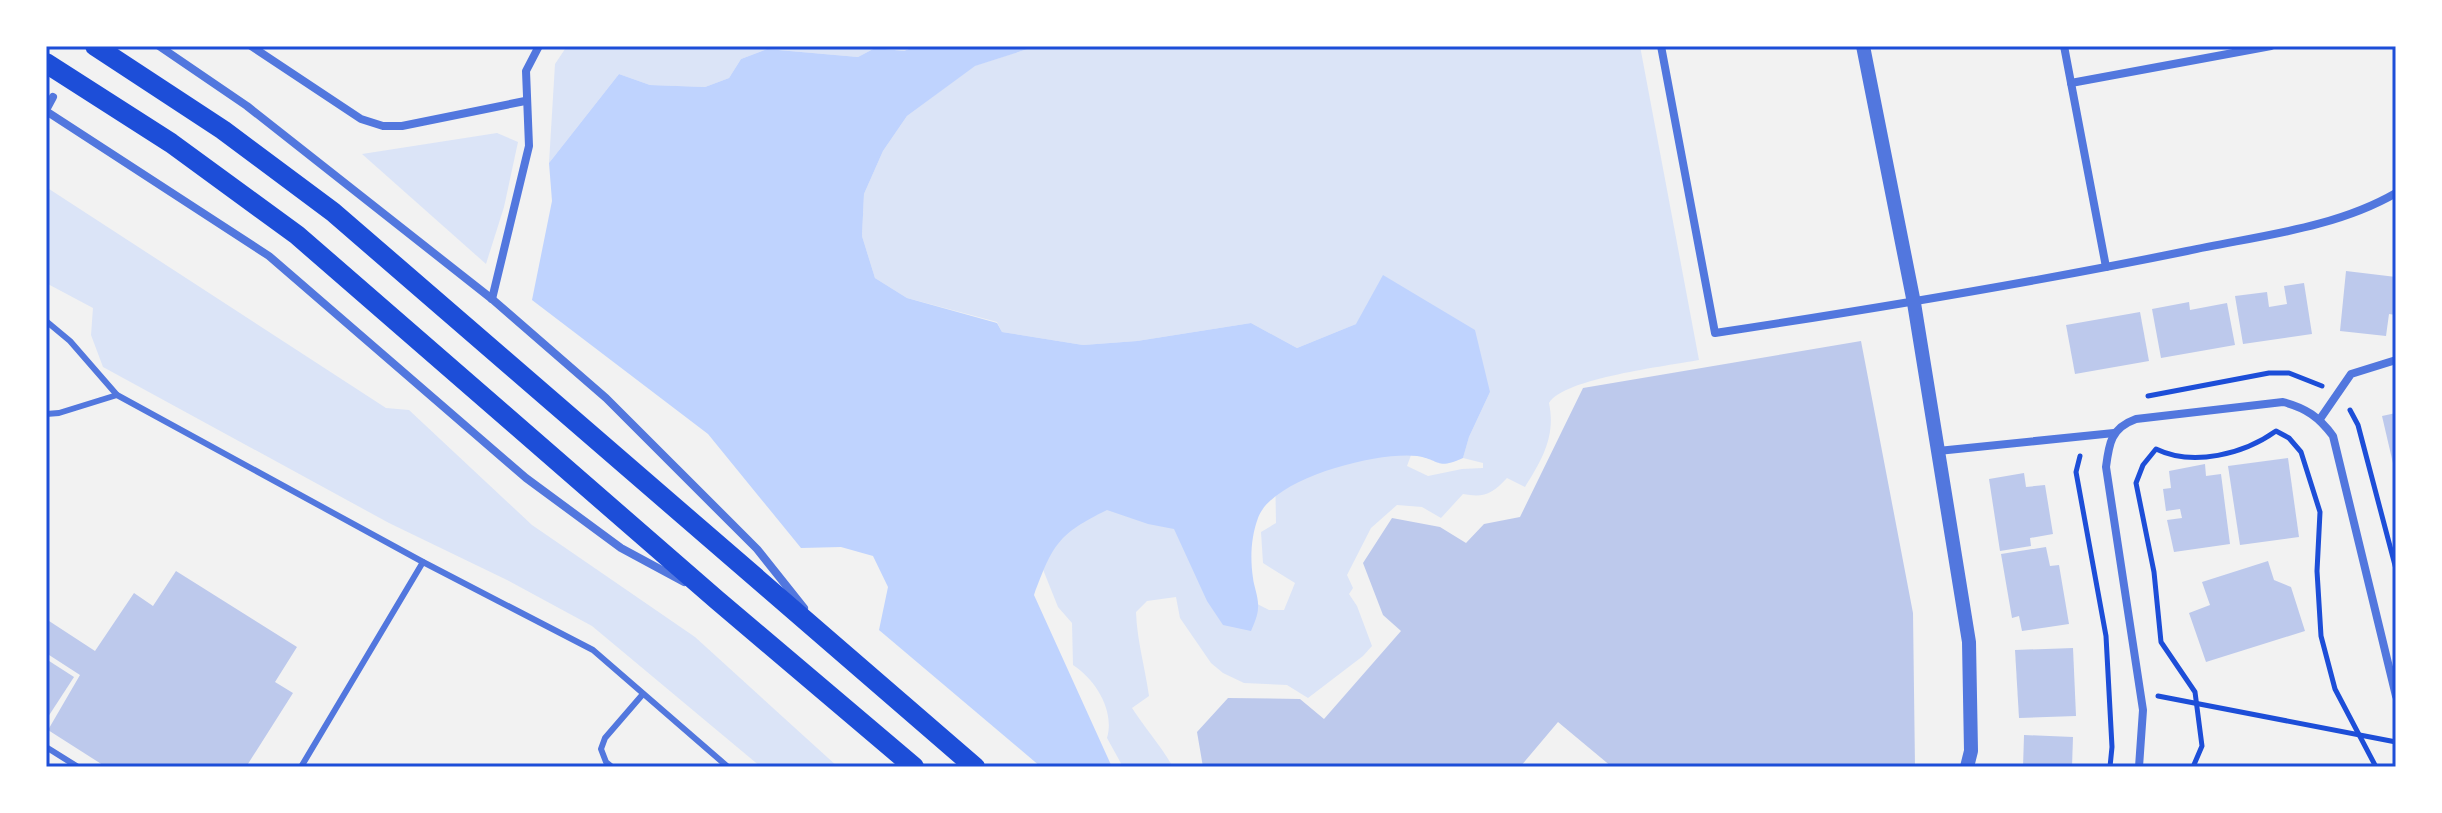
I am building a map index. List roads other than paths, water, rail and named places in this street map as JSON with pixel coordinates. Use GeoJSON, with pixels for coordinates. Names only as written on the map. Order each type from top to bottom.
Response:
{"type":"FeatureCollection","features":[{"type":"Feature","properties":{"kind":"main road"},"geometry":{"type":"LineString","coordinates":[[95,46],[223,130],[333,212],[975,767]]}},
{"type":"Feature","properties":{"kind":"main road"},"geometry":{"type":"LineString","coordinates":[[46,63],[171,143],[297,235],[914,767]]}},
{"type":"Feature","properties":{"kind":"street"},"geometry":{"type":"LineString","coordinates":[[159,46],[247,106],[492,299],[606,398],[757,549],[828,639]]}},
{"type":"Feature","properties":{"kind":"street"},"geometry":{"type":"LineString","coordinates":[[251,46],[361,119],[383,126],[402,126],[525,101]]}},
{"type":"Feature","properties":{"kind":"street"},"geometry":{"type":"LineString","coordinates":[[492,299],[529,146],[526,71],[539,46]]}},
{"type":"Feature","properties":{"kind":"street"},"geometry":{"type":"LineString","coordinates":[[1661,46],[1715,333],[1914,303],[2311,225],[2377,204],[2396,193]]}},
{"type":"Feature","properties":{"kind":"street"},"geometry":{"type":"LineString","coordinates":[[1863,46],[1914,303],[1969,642],[1971,751],[1967,767]]}},
{"type":"Feature","properties":{"kind":"street"},"geometry":{"type":"LineString","coordinates":[[2064,46],[2106,267]]}},
{"type":"Feature","properties":{"kind":"street"},"geometry":{"type":"LineString","coordinates":[[2071,83],[2271,46]]}},
{"type":"Feature","properties":{"kind":"street"},"geometry":{"type":"LineString","coordinates":[[53,97],[46,111],[269,256],[526,478],[621,548],[717,600]]}},
{"type":"Feature","properties":{"kind":"street"},"geometry":{"type":"LineString","coordinates":[[2320,419],[2351,374],[2396,360]]}},
{"type":"Feature","properties":{"kind":"street"},"geometry":{"type":"LineString","coordinates":[[2139,767],[2143,710],[2106,467],[2114,433],[2123,423],[2136,419],[2283,402],[2303,407],[2320,419],[2333,436],[2396,696]]}},
{"type":"Feature","properties":{"kind":"street"},"geometry":{"type":"LineString","coordinates":[[1938,451],[2114,433]]}},
{"type":"Feature","properties":{"kind":"lane"},"geometry":{"type":"LineString","coordinates":[[46,321],[70,341],[117,395],[423,562],[593,650],[728,767]]}},
{"type":"Feature","properties":{"kind":"lane"},"geometry":{"type":"LineString","coordinates":[[46,414],[117,395]]}},
{"type":"Feature","properties":{"kind":"lane"},"geometry":{"type":"LineString","coordinates":[[301,767],[423,562]]}},
{"type":"Feature","properties":{"kind":"lane"},"geometry":{"type":"LineString","coordinates":[[612,767],[606,762],[601,749],[605,738],[643,694]]}},
{"type":"Feature","properties":{"kind":"lane"},"geometry":{"type":"LineString","coordinates":[[46,747],[78,767]]}},
{"type":"Feature","properties":{"kind":"water"},"geometry":{"type":"Polygon","coordinates":[[[916,46],[1037,46],[975,66],[907,116],[883,151],[864,194],[862,236],[875,278],[907,298],[997,323],[1002,332],[1083,345],[1137,341],[1251,323],[1297,348],[1356,324],[1383,275],[1475,330],[1490,392],[1463,458],[1443,464],[1417,456],[1353,463],[1304,479],[1267,504],[1258,518],[1251,555],[1258,604],[1251,631],[1223,625],[1207,601],[1174,529],[1107,510],[1078,526],[1059,542],[1034,595],[1112,767],[1041,767],[879,630],[888,587],[873,556],[841,547],[801,548],[708,434],[532,300],[552,201],[549,163],[619,74],[650,85],[705,87],[729,78],[741,59],[767,49],[858,57],[875,48],[904,51],[916,46]]]}}]}
